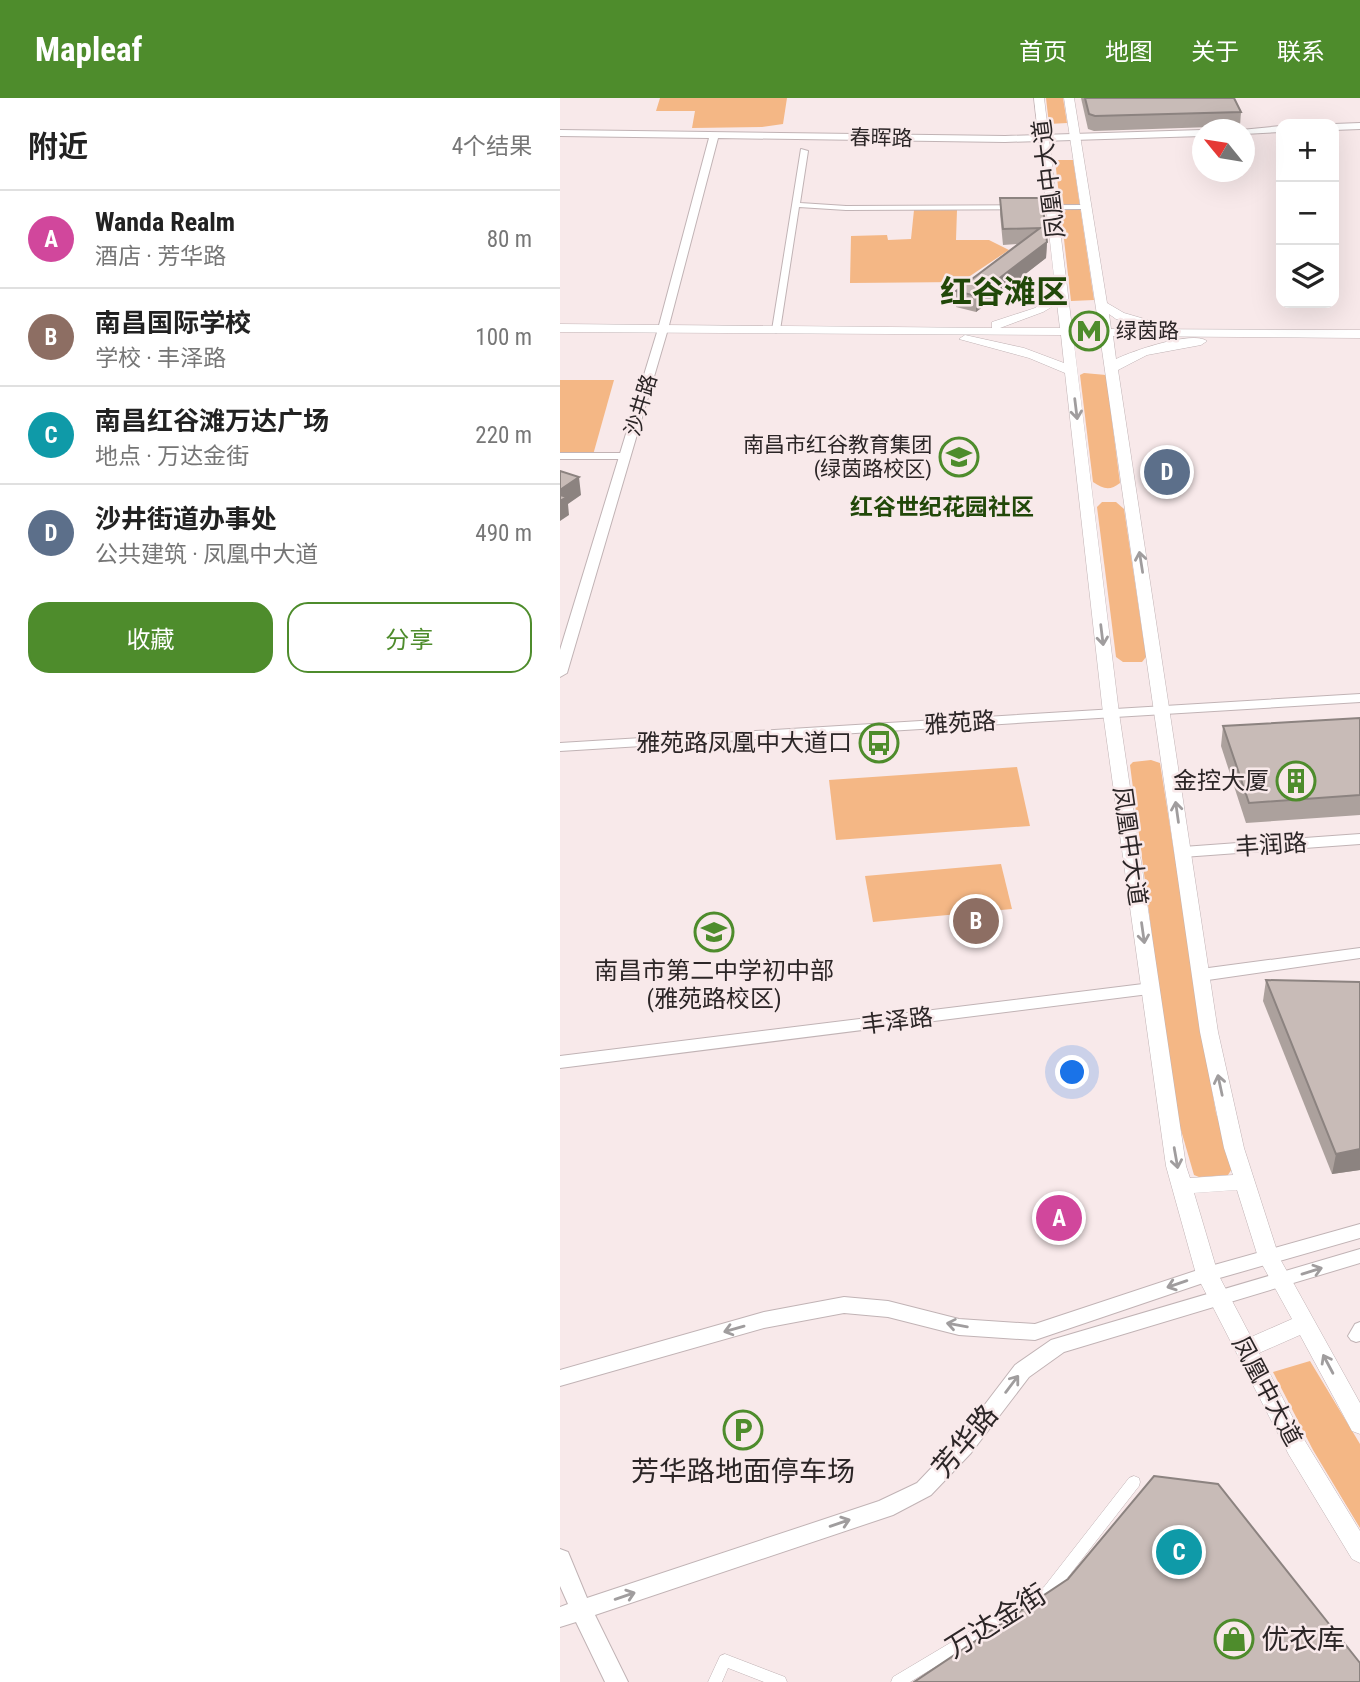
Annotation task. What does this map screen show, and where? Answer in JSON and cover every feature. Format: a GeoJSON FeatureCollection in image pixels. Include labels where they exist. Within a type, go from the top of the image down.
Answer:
{"type":"FeatureCollection","features":[{"type":"Feature","properties":{"kind":"main road","name":"凤凰中大道"},"geometry":{"type":"LineString","coordinates":[[1039,98],[1111,713],[1176,1166],[1207,1274],[1297,1448],[1360,1552]]}},
{"type":"Feature","properties":{"kind":"main road","name":"凤凰中大道"},"geometry":{"type":"LineString","coordinates":[[1069,98],[1112,368],[1200,975],[1209,1032],[1234,1148],[1269,1257],[1360,1424]]}},
{"type":"Feature","properties":{"kind":"main road"},"geometry":{"type":"LineString","coordinates":[[959,335],[1018,319],[1054,303],[1063,296]]}},
{"type":"Feature","properties":{"kind":"main road"},"geometry":{"type":"LineString","coordinates":[[1102,304],[1129,318],[1208,336]]}},
{"type":"Feature","properties":{"kind":"main road"},"geometry":{"type":"LineString","coordinates":[[560,328],[662,332],[1208,336],[1360,341]]}},
{"type":"Feature","properties":{"kind":"main road"},"geometry":{"type":"LineString","coordinates":[[560,335],[719,330],[959,335],[1025,352],[1072,372]]}},
{"type":"Feature","properties":{"kind":"main road"},"geometry":{"type":"LineString","coordinates":[[1112,368],[1150,349],[1208,336],[1360,334]]}},
{"type":"Feature","properties":{"kind":"main road"},"geometry":{"type":"LineString","coordinates":[[1182,1186],[1245,1182]]}},
{"type":"Feature","properties":{"kind":"main road"},"geometry":{"type":"LineString","coordinates":[[1245,1349],[1306,1324]]}},
{"type":"Feature","properties":{"kind":"street"},"geometry":{"type":"LineString","coordinates":[[1339,129],[1360,128]]}},
{"type":"Feature","properties":{"kind":"street"},"geometry":{"type":"LineString","coordinates":[[1255,132],[1276,131]]}},
{"type":"Feature","properties":{"kind":"street","name":"春晖路"},"geometry":{"type":"LineString","coordinates":[[560,135],[1045,140],[1192,135]]}},
{"type":"Feature","properties":{"kind":"street","name":"沙井路"},"geometry":{"type":"LineString","coordinates":[[560,673],[662,332],[713,137]]}},
{"type":"Feature","properties":{"kind":"street"},"geometry":{"type":"LineString","coordinates":[[776,330],[804,151]]}},
{"type":"Feature","properties":{"kind":"street"},"geometry":{"type":"LineString","coordinates":[[795,205],[846,208],[1086,207]]}},
{"type":"Feature","properties":{"kind":"street"},"geometry":{"type":"LineString","coordinates":[[560,456],[625,456]]}},
{"type":"Feature","properties":{"kind":"street","name":"雅苑路"},"geometry":{"type":"LineString","coordinates":[[560,747],[1360,698]]}},
{"type":"Feature","properties":{"kind":"street","name":"丰润路"},"geometry":{"type":"LineString","coordinates":[[1183,852],[1360,839]]}},
{"type":"Feature","properties":{"kind":"street"},"geometry":{"type":"LineString","coordinates":[[1200,975],[1360,953]]}},
{"type":"Feature","properties":{"kind":"street","name":"丰泽路"},"geometry":{"type":"LineString","coordinates":[[560,1062],[1151,989]]}},
{"type":"Feature","properties":{"kind":"street"},"geometry":{"type":"LineString","coordinates":[[560,1378],[764,1320],[845,1305],[888,1309],[959,1327],[1035,1332],[1207,1274],[1360,1231]]}},
{"type":"Feature","properties":{"kind":"street","name":"芳华路"},"geometry":{"type":"LineString","coordinates":[[570,1614],[886,1508],[924,1489],[964,1447],[1022,1371],[1058,1346],[1220,1300],[1360,1256]]}},
{"type":"Feature","properties":{"kind":"street","name":"万达金街"},"geometry":{"type":"LineString","coordinates":[[898,1682],[1049,1591],[1135,1482]]}},
{"type":"Feature","properties":{"kind":"street"},"geometry":{"type":"LineString","coordinates":[[560,1559],[570,1614],[617,1682]]}},
{"type":"Feature","properties":{"kind":"street"},"geometry":{"type":"LineString","coordinates":[[715,1682],[725,1660],[780,1682]]}},
{"type":"Feature","properties":{"kind":"shaded area"},"geometry":{"type":"Polygon","coordinates":[[[660,98],[787,98],[783,124],[692,128],[695,111],[656,111],[660,98]]]}},
{"type":"Feature","properties":{"kind":"shaded area"},"geometry":{"type":"Polygon","coordinates":[[[1046,98],[1063,98],[1067,123],[1049,124],[1046,98]]]}},
{"type":"Feature","properties":{"kind":"shaded area"},"geometry":{"type":"Polygon","coordinates":[[[1055,160],[1073,160],[1094,300],[1071,301],[1055,160]]]}},
{"type":"Feature","properties":{"kind":"shaded area"},"geometry":{"type":"Polygon","coordinates":[[[914,210],[957,210],[956,240],[989,240],[1009,250],[961,282],[850,283],[851,236],[887,235],[888,240],[911,239],[914,210]]]}},
{"type":"Feature","properties":{"kind":"shaded area"},"geometry":{"type":"Polygon","coordinates":[[[1080,375],[1106,375],[1120,483],[1110,488],[1103,488],[1093,482],[1080,375]]]}},
{"type":"Feature","properties":{"kind":"shaded area"},"geometry":{"type":"Polygon","coordinates":[[[560,380],[614,380],[593,455],[560,454],[560,380]]]}},
{"type":"Feature","properties":{"kind":"shaded area"},"geometry":{"type":"Polygon","coordinates":[[[1102,502],[1116,502],[1124,509],[1146,657],[1142,662],[1123,662],[1116,657],[1097,507],[1102,502]]]}},
{"type":"Feature","properties":{"kind":"shaded area"},"geometry":{"type":"Polygon","coordinates":[[[1151,760],[1160,763],[1216,1113],[1233,1167],[1228,1175],[1194,1175],[1174,1106],[1130,765],[1133,762],[1151,760]]]}},
{"type":"Feature","properties":{"kind":"shaded area"},"geometry":{"type":"Polygon","coordinates":[[[1017,767],[1030,826],[836,840],[829,780],[1017,767]]]}},
{"type":"Feature","properties":{"kind":"shaded area"},"geometry":{"type":"Polygon","coordinates":[[[1001,864],[1012,909],[873,922],[865,876],[1001,864]]]}},
{"type":"Feature","properties":{"kind":"shaded area"},"geometry":{"type":"Polygon","coordinates":[[[1310,1361],[1360,1444],[1360,1528],[1313,1450],[1273,1372],[1310,1361]]]}},
{"type":"Feature","properties":{"kind":"building"},"geometry":{"type":"Polygon","coordinates":[[[1085,98],[1234,98],[1241,112],[1095,116],[1089,114],[1085,98]]]}},
{"type":"Feature","properties":{"kind":"building"},"geometry":{"type":"Polygon","coordinates":[[[1000,198],[1042,198],[1047,242],[976,296],[956,291],[1040,228],[1003,229],[1000,198]]]}},
{"type":"Feature","properties":{"kind":"building"},"geometry":{"type":"Polygon","coordinates":[[[560,471],[579,477],[560,490],[560,471]]]}},
{"type":"Feature","properties":{"kind":"building","name":"金控大厦"},"geometry":{"type":"Polygon","coordinates":[[[1360,718],[1360,795],[1249,803],[1223,726],[1360,718]]]}},
{"type":"Feature","properties":{"kind":"building"},"geometry":{"type":"Polygon","coordinates":[[[1266,980],[1360,982],[1360,1149],[1336,1154],[1266,980]]]}},
{"type":"Feature","properties":{"kind":"building"},"geometry":{"type":"Polygon","coordinates":[[[1154,1476],[1218,1484],[1360,1663],[1360,1682],[914,1682],[1068,1579],[1154,1476]]]}},
{"type":"Feature","properties":{"kind":"place","name":"绿茵路"},"geometry":{"type":"Point","coordinates":[1089,331]}},
{"type":"Feature","properties":{"kind":"place","name":"南昌市红谷教育集团 (绿茵路校区)"},"geometry":{"type":"Point","coordinates":[959,457]}},
{"type":"Feature","properties":{"kind":"place","name":"沙井街道办事处"},"geometry":{"type":"Point","coordinates":[1167,472]}},
{"type":"Feature","properties":{"kind":"place","name":"雅苑路凤凰中大道口"},"geometry":{"type":"Point","coordinates":[879,743]}},
{"type":"Feature","properties":{"kind":"place","name":"金控大厦"},"geometry":{"type":"Point","coordinates":[1296,781]}},
{"type":"Feature","properties":{"kind":"place","name":"南昌国际学校"},"geometry":{"type":"Point","coordinates":[976,921]}},
{"type":"Feature","properties":{"kind":"place","name":"南昌市第二中学初中部 (雅苑路校区)"},"geometry":{"type":"Point","coordinates":[714,932]}},
{"type":"Feature","properties":{"kind":"place","name":"Wanda Realm"},"geometry":{"type":"Point","coordinates":[1059,1218]}},
{"type":"Feature","properties":{"kind":"place","name":"芳华路地面停车场"},"geometry":{"type":"Point","coordinates":[743,1430]}},
{"type":"Feature","properties":{"kind":"place","name":"南昌红谷滩万达广场"},"geometry":{"type":"Point","coordinates":[1179,1552]}},
{"type":"Feature","properties":{"kind":"place","name":"优衣库"},"geometry":{"type":"Point","coordinates":[1234,1639]}},
{"type":"Feature","properties":{"kind":"district","name":"红谷滩区"},"geometry":{"type":"Point","coordinates":[1004,292]}},
{"type":"Feature","properties":{"kind":"district","name":"红谷世纪花园社区"},"geometry":{"type":"Point","coordinates":[942,507]}}]}
